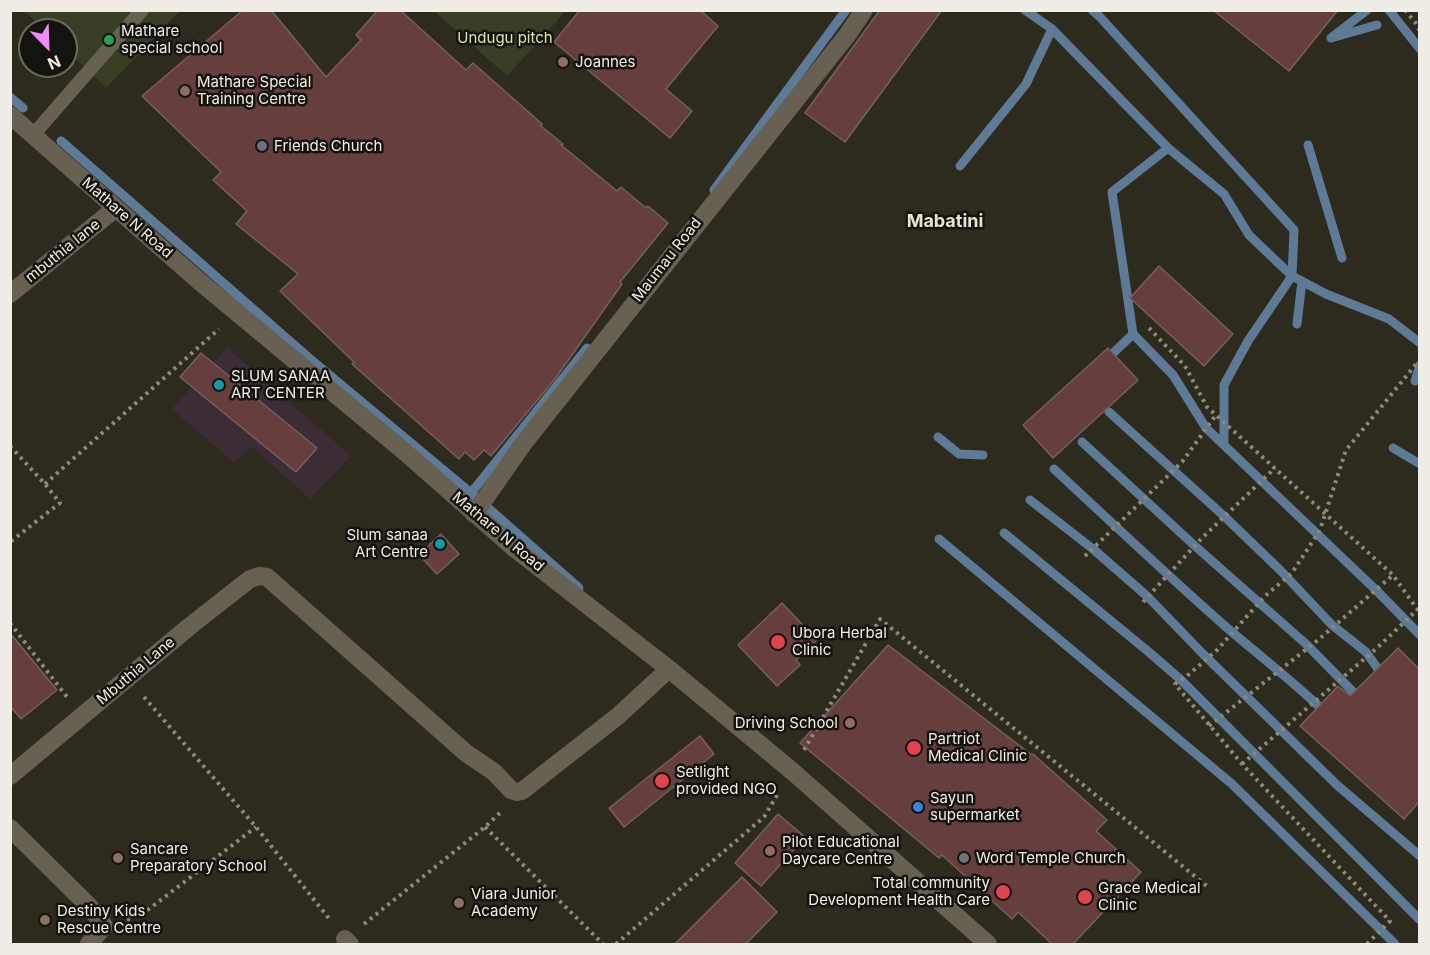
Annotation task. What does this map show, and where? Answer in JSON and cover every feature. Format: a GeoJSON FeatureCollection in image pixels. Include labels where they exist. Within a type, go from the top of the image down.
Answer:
{"type":"FeatureCollection","features":[{"type":"Feature","properties":{"kind":"street","name":"Maumau Road"},"geometry":{"type":"LineString","coordinates":[[474,514],[523,444],[848,34],[864,10]]}},
{"type":"Feature","properties":{"kind":"street","name":"Mathare N Road"},"geometry":{"type":"LineString","coordinates":[[10,115],[215,295],[405,452],[514,548],[669,669],[792,771],[988,945]]}},
{"type":"Feature","properties":{"kind":"street","name":"mbuthia lane"},"geometry":{"type":"LineString","coordinates":[[10,294],[116,208]]}},
{"type":"Feature","properties":{"kind":"street","name":"Mbuthia Lane"},"geometry":{"type":"LineString","coordinates":[[10,776],[190,626],[250,579],[259,576],[267,577],[466,753],[494,772],[511,790],[522,791]]}},
{"type":"Feature","properties":{"kind":"street"},"geometry":{"type":"LineString","coordinates":[[522,791],[618,716],[669,669]]}},
{"type":"Feature","properties":{"kind":"street"},"geometry":{"type":"LineString","coordinates":[[10,828],[90,906],[104,926],[90,945]]}},
{"type":"Feature","properties":{"kind":"lane"},"geometry":{"type":"LineString","coordinates":[[33,135],[142,10]]}},
{"type":"Feature","properties":{"kind":"path"},"geometry":{"type":"LineString","coordinates":[[1405,10],[1419,31]]}},
{"type":"Feature","properties":{"kind":"path"},"geometry":{"type":"LineString","coordinates":[[1149,328],[1185,366],[1208,407],[1393,575],[1418,612],[1242,764]]}},
{"type":"Feature","properties":{"kind":"path"},"geometry":{"type":"LineString","coordinates":[[45,484],[217,330]]}},
{"type":"Feature","properties":{"kind":"path"},"geometry":{"type":"LineString","coordinates":[[1367,945],[1390,921],[1242,764],[1175,684],[1216,650],[1265,596],[1292,573],[1320,530],[1346,450],[1419,362]]}},
{"type":"Feature","properties":{"kind":"path"},"geometry":{"type":"LineString","coordinates":[[1085,556],[1182,462],[1216,415]]}},
{"type":"Feature","properties":{"kind":"path"},"geometry":{"type":"LineString","coordinates":[[10,446],[60,503],[10,542]]}},
{"type":"Feature","properties":{"kind":"path"},"geometry":{"type":"LineString","coordinates":[[1143,602],[1200,540],[1276,468]]}},
{"type":"Feature","properties":{"kind":"path"},"geometry":{"type":"LineString","coordinates":[[1209,726],[1318,640],[1393,575]]}},
{"type":"Feature","properties":{"kind":"path"},"geometry":{"type":"LineString","coordinates":[[616,945],[764,817],[880,619],[1208,886]]}},
{"type":"Feature","properties":{"kind":"path"},"geometry":{"type":"LineString","coordinates":[[10,623],[82,717]]}},
{"type":"Feature","properties":{"kind":"path"},"geometry":{"type":"LineString","coordinates":[[128,678],[256,827],[348,942],[485,827],[522,791]]}},
{"type":"Feature","properties":{"kind":"path"},"geometry":{"type":"LineString","coordinates":[[119,924],[149,909],[256,827]]}},
{"type":"Feature","properties":{"kind":"path"},"geometry":{"type":"LineString","coordinates":[[485,827],[603,945]]}},
{"type":"Feature","properties":{"kind":"shaded area"},"geometry":{"type":"Polygon","coordinates":[[[227,347],[351,456],[310,499],[251,446],[234,463],[172,409],[227,347]]]}},
{"type":"Feature","properties":{"kind":"green space","name":"Mathare special school"},"geometry":{"type":"Polygon","coordinates":[[[24,11],[180,11],[106,88],[78,61],[78,18],[32,18],[24,11]]]}},
{"type":"Feature","properties":{"kind":"green space","name":"Undugu pitch"},"geometry":{"type":"Polygon","coordinates":[[[434,11],[566,11],[507,76],[434,11]]]}},
{"type":"Feature","properties":{"kind":"building"},"geometry":{"type":"Polygon","coordinates":[[[243,10],[271,10],[326,77],[361,40],[356,35],[378,10],[400,10],[466,70],[473,63],[542,124],[541,126],[563,144],[561,145],[617,191],[621,187],[668,223],[620,282],[622,284],[555,379],[491,456],[484,450],[474,460],[465,452],[459,459],[352,364],[354,362],[280,291],[298,274],[236,224],[247,211],[213,180],[221,172],[142,96],[243,10]]]}},
{"type":"Feature","properties":{"kind":"building"},"geometry":{"type":"Polygon","coordinates":[[[580,10],[700,10],[718,26],[666,89],[692,111],[670,138],[554,42],[580,10]]]}},
{"type":"Feature","properties":{"kind":"building"},"geometry":{"type":"Polygon","coordinates":[[[880,10],[942,10],[845,142],[805,113],[880,10]]]}},
{"type":"Feature","properties":{"kind":"building"},"geometry":{"type":"Polygon","coordinates":[[[1213,10],[1338,10],[1289,71],[1213,10]]]}},
{"type":"Feature","properties":{"kind":"building"},"geometry":{"type":"Polygon","coordinates":[[[1159,266],[1233,334],[1204,366],[1130,298],[1159,266]]]}},
{"type":"Feature","properties":{"kind":"building"},"geometry":{"type":"Polygon","coordinates":[[[1108,348],[1138,380],[1053,458],[1023,425],[1108,348]]]}},
{"type":"Feature","properties":{"kind":"building"},"geometry":{"type":"Polygon","coordinates":[[[201,353],[317,448],[296,472],[180,377],[201,353]]]}},
{"type":"Feature","properties":{"kind":"building","name":"Slum sanaa Art Centre"},"geometry":{"type":"Polygon","coordinates":[[[441,534],[459,554],[437,574],[419,555],[441,534]]]}},
{"type":"Feature","properties":{"kind":"building","name":"Ubora Herbal Clinic"},"geometry":{"type":"Polygon","coordinates":[[[782,603],[817,640],[796,660],[800,665],[777,686],[738,645],[782,603]]]}},
{"type":"Feature","properties":{"kind":"building"},"geometry":{"type":"Polygon","coordinates":[[[10,633],[57,690],[21,719],[10,706],[10,633]]]}},
{"type":"Feature","properties":{"kind":"building"},"geometry":{"type":"Polygon","coordinates":[[[888,645],[1033,754],[1107,820],[1096,831],[1141,872],[1072,945],[1053,945],[1018,912],[1012,919],[942,855],[939,858],[800,743],[888,645]]]}},
{"type":"Feature","properties":{"kind":"building"},"geometry":{"type":"Polygon","coordinates":[[[1398,648],[1419,669],[1419,802],[1404,819],[1300,726],[1338,686],[1350,696],[1398,648]]]}},
{"type":"Feature","properties":{"kind":"building","name":"Setlight provided NGO"},"geometry":{"type":"Polygon","coordinates":[[[700,736],[714,754],[624,827],[609,808],[700,736]]]}},
{"type":"Feature","properties":{"kind":"building"},"geometry":{"type":"Polygon","coordinates":[[[778,814],[805,837],[761,886],[735,863],[778,814]]]}},
{"type":"Feature","properties":{"kind":"building"},"geometry":{"type":"Polygon","coordinates":[[[742,877],[777,912],[745,945],[674,945],[742,877]]]}},
{"type":"Feature","properties":{"kind":"waterway"},"geometry":{"type":"LineString","coordinates":[[714,190],[846,10]]}},
{"type":"Feature","properties":{"kind":"waterway"},"geometry":{"type":"LineString","coordinates":[[1025,10],[1052,29],[1168,148],[1224,194],[1249,235],[1292,276],[1326,294],[1389,319],[1420,343]]}},
{"type":"Feature","properties":{"kind":"waterway"},"geometry":{"type":"LineString","coordinates":[[1092,10],[1294,230],[1292,276],[1248,341],[1224,385],[1224,445]]}},
{"type":"Feature","properties":{"kind":"waterway"},"geometry":{"type":"LineString","coordinates":[[1367,10],[1331,38],[1377,25]]}},
{"type":"Feature","properties":{"kind":"waterway"},"geometry":{"type":"LineString","coordinates":[[1389,10],[1420,49]]}},
{"type":"Feature","properties":{"kind":"waterway"},"geometry":{"type":"LineString","coordinates":[[960,166],[1026,84],[1052,29]]}},
{"type":"Feature","properties":{"kind":"waterway"},"geometry":{"type":"LineString","coordinates":[[10,97],[23,108]]}},
{"type":"Feature","properties":{"kind":"waterway"},"geometry":{"type":"LineString","coordinates":[[61,141],[309,358],[471,493],[579,588]]}},
{"type":"Feature","properties":{"kind":"waterway"},"geometry":{"type":"LineString","coordinates":[[1308,145],[1342,258]]}},
{"type":"Feature","properties":{"kind":"waterway"},"geometry":{"type":"LineString","coordinates":[[1168,148],[1112,192],[1133,334],[1173,375],[1206,428],[1420,635]]}},
{"type":"Feature","properties":{"kind":"waterway"},"geometry":{"type":"LineString","coordinates":[[1297,324],[1302,281]]}},
{"type":"Feature","properties":{"kind":"waterway"},"geometry":{"type":"LineString","coordinates":[[1104,362],[1133,334]]}},
{"type":"Feature","properties":{"kind":"waterway"},"geometry":{"type":"LineString","coordinates":[[471,493],[587,348]]}},
{"type":"Feature","properties":{"kind":"waterway"},"geometry":{"type":"LineString","coordinates":[[1415,381],[1420,365]]}},
{"type":"Feature","properties":{"kind":"waterway"},"geometry":{"type":"LineString","coordinates":[[1109,412],[1225,517],[1332,625],[1366,652],[1383,676]]}},
{"type":"Feature","properties":{"kind":"waterway"},"geometry":{"type":"LineString","coordinates":[[938,437],[959,454],[983,455]]}},
{"type":"Feature","properties":{"kind":"waterway"},"geometry":{"type":"LineString","coordinates":[[1082,442],[1306,644],[1362,701]]}},
{"type":"Feature","properties":{"kind":"waterway"},"geometry":{"type":"LineString","coordinates":[[1393,448],[1420,464]]}},
{"type":"Feature","properties":{"kind":"waterway"},"geometry":{"type":"LineString","coordinates":[[1054,469],[1204,608],[1327,714]]}},
{"type":"Feature","properties":{"kind":"waterway"},"geometry":{"type":"LineString","coordinates":[[1030,500],[1093,549],[1148,597],[1337,785],[1420,856]]}},
{"type":"Feature","properties":{"kind":"waterway"},"geometry":{"type":"LineString","coordinates":[[1004,533],[1180,679],[1420,920]]}},
{"type":"Feature","properties":{"kind":"waterway"},"geometry":{"type":"LineString","coordinates":[[939,539],[1232,784],[1395,944]]}},
{"type":"Feature","properties":{"kind":"place","name":"Mathare special school"},"geometry":{"type":"Point","coordinates":[109,40]}},
{"type":"Feature","properties":{"kind":"place","name":"Joannes"},"geometry":{"type":"Point","coordinates":[563,62]}},
{"type":"Feature","properties":{"kind":"place","name":"Mathare Special Training Centre"},"geometry":{"type":"Point","coordinates":[185,91]}},
{"type":"Feature","properties":{"kind":"place","name":"Friends Church"},"geometry":{"type":"Point","coordinates":[262,146]}},
{"type":"Feature","properties":{"kind":"place","name":"SLUM SANAA ART CENTER"},"geometry":{"type":"Point","coordinates":[219,385]}},
{"type":"Feature","properties":{"kind":"place","name":"Slum sanaa Art Centre"},"geometry":{"type":"Point","coordinates":[440,544]}},
{"type":"Feature","properties":{"kind":"place","name":"Ubora Herbal Clinic"},"geometry":{"type":"Point","coordinates":[778,642]}},
{"type":"Feature","properties":{"kind":"place","name":"Driving School"},"geometry":{"type":"Point","coordinates":[850,723]}},
{"type":"Feature","properties":{"kind":"place","name":"Partriot Medical Clinic"},"geometry":{"type":"Point","coordinates":[914,748]}},
{"type":"Feature","properties":{"kind":"place","name":"Setlight provided NGO"},"geometry":{"type":"Point","coordinates":[662,781]}},
{"type":"Feature","properties":{"kind":"place","name":"Sayun supermarket"},"geometry":{"type":"Point","coordinates":[918,807]}},
{"type":"Feature","properties":{"kind":"place","name":"Pilot Educational Daycare Centre"},"geometry":{"type":"Point","coordinates":[770,851]}},
{"type":"Feature","properties":{"kind":"place","name":"Sancare Preparatory School"},"geometry":{"type":"Point","coordinates":[118,858]}},
{"type":"Feature","properties":{"kind":"place","name":"Word Temple Church"},"geometry":{"type":"Point","coordinates":[964,858]}},
{"type":"Feature","properties":{"kind":"place","name":"Total community Development Health Care"},"geometry":{"type":"Point","coordinates":[1003,892]}},
{"type":"Feature","properties":{"kind":"place","name":"Grace Medical Clinic"},"geometry":{"type":"Point","coordinates":[1085,897]}},
{"type":"Feature","properties":{"kind":"place","name":"Viara Junior Academy"},"geometry":{"type":"Point","coordinates":[459,903]}},
{"type":"Feature","properties":{"kind":"place","name":"Destiny Kids Rescue Centre"},"geometry":{"type":"Point","coordinates":[45,920]}},
{"type":"Feature","properties":{"kind":"district","name":"Mabatini"},"geometry":{"type":"Point","coordinates":[945,222]}}]}
